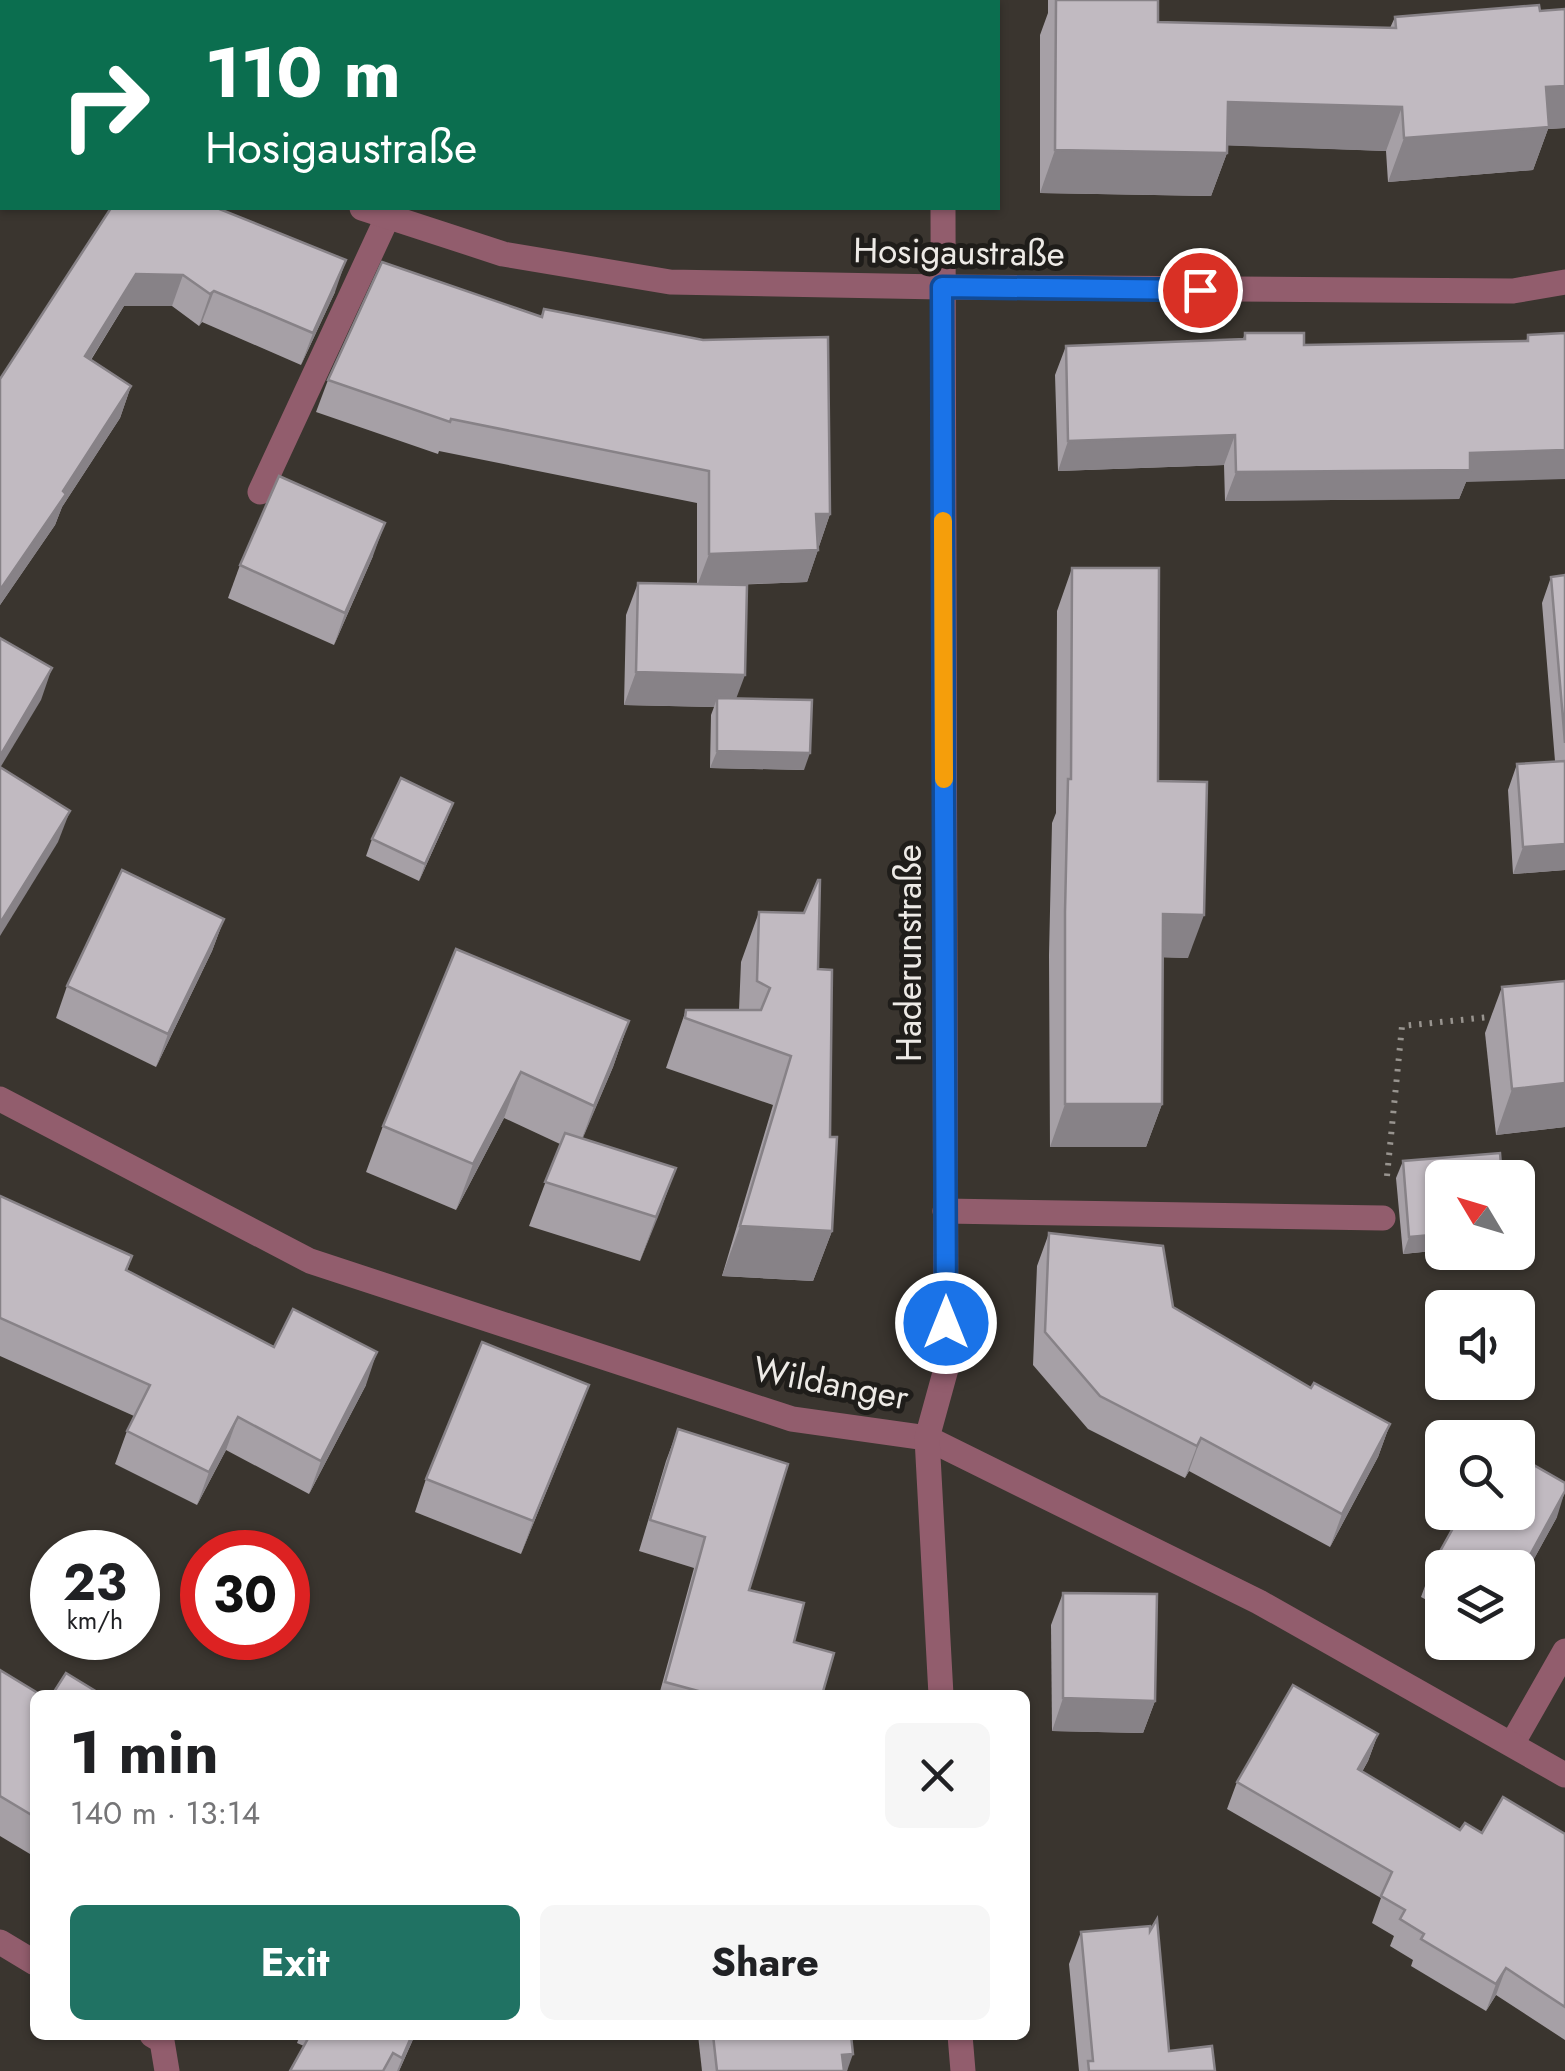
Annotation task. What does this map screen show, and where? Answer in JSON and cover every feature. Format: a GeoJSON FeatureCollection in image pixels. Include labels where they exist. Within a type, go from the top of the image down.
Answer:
{"type":"FeatureCollection","features":[{"type":"Feature","properties":{"kind":"street","name":"Hosigaustraße"},"geometry":{"type":"LineString","coordinates":[[368,210],[504,254],[670,282],[1513,292],[1565,282]]}},
{"type":"Feature","properties":{"kind":"street","name":"Haderunstraße"},"geometry":{"type":"LineString","coordinates":[[941,1690],[927,1438],[946,1369],[942,210]]}},
{"type":"Feature","properties":{"kind":"street"},"geometry":{"type":"LineString","coordinates":[[260,492],[388,216]]}},
{"type":"Feature","properties":{"kind":"street","name":"Wildanger"},"geometry":{"type":"LineString","coordinates":[[0,1099],[310,1261],[792,1419],[927,1438],[1260,1602],[1565,1776]]}},
{"type":"Feature","properties":{"kind":"street"},"geometry":{"type":"LineString","coordinates":[[946,1211],[1383,1218]]}},
{"type":"Feature","properties":{"kind":"street"},"geometry":{"type":"LineString","coordinates":[[1512,1744],[1565,1651]]}},
{"type":"Feature","properties":{"kind":"street"},"geometry":{"type":"LineString","coordinates":[[0,1942],[30,1960]]}},
{"type":"Feature","properties":{"kind":"street"},"geometry":{"type":"LineString","coordinates":[[160,2040],[166,2071]]}},
{"type":"Feature","properties":{"kind":"street"},"geometry":{"type":"LineString","coordinates":[[960,2040],[963,2071]]}},
{"type":"Feature","properties":{"kind":"path"},"geometry":{"type":"LineString","coordinates":[[1383,1218],[1402,1026],[1511,1015]]}},
{"type":"Feature","properties":{"kind":"building"},"geometry":{"type":"Polygon","coordinates":[[[1056,0],[1158,0],[1158,22],[1396,28],[1395,17],[1539,5],[1540,11],[1565,9],[1565,86],[1546,87],[1549,127],[1404,138],[1402,107],[1228,102],[1227,153],[1055,150],[1056,0]]]}},
{"type":"Feature","properties":{"kind":"building"},"geometry":{"type":"Polygon","coordinates":[[[110,210],[222,210],[346,260],[313,333],[214,291],[210,294],[183,275],[136,274],[85,356],[131,386],[63,491],[66,494],[0,590],[0,379],[110,210]]]}},
{"type":"Feature","properties":{"kind":"building"},"geometry":{"type":"Polygon","coordinates":[[[382,262],[542,317],[544,309],[703,340],[828,337],[830,514],[816,514],[818,550],[709,554],[709,471],[451,419],[450,422],[328,380],[382,262]]]}},
{"type":"Feature","properties":{"kind":"building"},"geometry":{"type":"Polygon","coordinates":[[[1245,333],[1304,333],[1304,345],[1528,341],[1528,335],[1565,333],[1565,450],[1470,453],[1470,470],[1236,472],[1235,435],[1068,441],[1066,346],[1245,339],[1245,333]]]}},
{"type":"Feature","properties":{"kind":"building"},"geometry":{"type":"Polygon","coordinates":[[[279,476],[385,523],[345,613],[240,565],[279,476]]]}},
{"type":"Feature","properties":{"kind":"building"},"geometry":{"type":"Polygon","coordinates":[[[1072,568],[1159,568],[1158,781],[1207,782],[1204,915],[1163,914],[1162,1104],[1065,1104],[1072,568]]]}},
{"type":"Feature","properties":{"kind":"building"},"geometry":{"type":"Polygon","coordinates":[[[1565,575],[1565,743],[1551,577],[1565,575]]]}},
{"type":"Feature","properties":{"kind":"building"},"geometry":{"type":"Polygon","coordinates":[[[638,583],[747,585],[745,675],[636,672],[638,583]]]}},
{"type":"Feature","properties":{"kind":"building"},"geometry":{"type":"Polygon","coordinates":[[[0,638],[52,668],[0,756],[0,638]]]}},
{"type":"Feature","properties":{"kind":"building"},"geometry":{"type":"Polygon","coordinates":[[[717,698],[812,700],[810,753],[717,751],[717,698]]]}},
{"type":"Feature","properties":{"kind":"building"},"geometry":{"type":"Polygon","coordinates":[[[1565,761],[1565,844],[1523,847],[1517,764],[1565,761]]]}},
{"type":"Feature","properties":{"kind":"building"},"geometry":{"type":"Polygon","coordinates":[[[0,767],[70,811],[0,923],[0,767]]]}},
{"type":"Feature","properties":{"kind":"building"},"geometry":{"type":"Polygon","coordinates":[[[401,778],[453,803],[425,864],[372,839],[401,778]]]}},
{"type":"Feature","properties":{"kind":"building"},"geometry":{"type":"Polygon","coordinates":[[[122,870],[224,919],[168,1034],[67,986],[122,870]]]}},
{"type":"Feature","properties":{"kind":"building"},"geometry":{"type":"Polygon","coordinates":[[[818,880],[818,969],[832,970],[830,1137],[837,1137],[832,1231],[740,1226],[791,1056],[685,1018],[686,1010],[761,1010],[770,988],[757,981],[759,912],[804,913],[818,880]]]}},
{"type":"Feature","properties":{"kind":"building"},"geometry":{"type":"Polygon","coordinates":[[[456,949],[629,1021],[594,1106],[521,1072],[473,1164],[383,1126],[456,949]]]}},
{"type":"Feature","properties":{"kind":"building"},"geometry":{"type":"Polygon","coordinates":[[[1565,981],[1565,1083],[1512,1089],[1502,987],[1565,981]]]}},
{"type":"Feature","properties":{"kind":"building"},"geometry":{"type":"Polygon","coordinates":[[[565,1133],[676,1168],[656,1217],[545,1182],[565,1133]]]}},
{"type":"Feature","properties":{"kind":"building"},"geometry":{"type":"Polygon","coordinates":[[[1500,1153],[1501,1160],[1425,1160],[1425,1236],[1409,1237],[1403,1161],[1500,1153]]]}},
{"type":"Feature","properties":{"kind":"building"},"geometry":{"type":"Polygon","coordinates":[[[0,1196],[132,1256],[126,1270],[274,1347],[293,1309],[377,1352],[321,1461],[238,1417],[209,1472],[127,1431],[150,1385],[0,1318],[0,1196]]]}},
{"type":"Feature","properties":{"kind":"building"},"geometry":{"type":"Polygon","coordinates":[[[1049,1233],[1163,1246],[1173,1307],[1311,1388],[1314,1383],[1390,1424],[1342,1514],[1201,1438],[1197,1446],[1100,1396],[1045,1332],[1049,1233]]]}},
{"type":"Feature","properties":{"kind":"building"},"geometry":{"type":"Polygon","coordinates":[[[482,1342],[589,1385],[533,1521],[426,1479],[482,1342]]]}},
{"type":"Feature","properties":{"kind":"building"},"geometry":{"type":"Polygon","coordinates":[[[678,1429],[788,1464],[749,1590],[804,1603],[794,1642],[834,1653],[823,1690],[695,1690],[665,1682],[705,1537],[650,1520],[678,1429]]]}},
{"type":"Feature","properties":{"kind":"building"},"geometry":{"type":"Polygon","coordinates":[[[1535,1466],[1565,1483],[1565,1491],[1533,1550],[1441,1550],[1452,1530],[1535,1530],[1535,1466]]]}},
{"type":"Feature","properties":{"kind":"building"},"geometry":{"type":"Polygon","coordinates":[[[1063,1593],[1157,1594],[1155,1701],[1063,1698],[1063,1593]]]}},
{"type":"Feature","properties":{"kind":"building"},"geometry":{"type":"Polygon","coordinates":[[[0,1670],[33,1690],[30,1814],[0,1796],[0,1670]]]}},
{"type":"Feature","properties":{"kind":"building"},"geometry":{"type":"Polygon","coordinates":[[[66,1673],[94,1690],[55,1690],[66,1673]]]}},
{"type":"Feature","properties":{"kind":"building"},"geometry":{"type":"Polygon","coordinates":[[[1293,1685],[1378,1734],[1358,1769],[1460,1830],[1465,1823],[1482,1833],[1503,1797],[1565,1834],[1565,2007],[1506,1968],[1496,1984],[1421,1939],[1424,1934],[1400,1919],[1405,1910],[1381,1896],[1392,1872],[1237,1782],[1293,1685]]]}},
{"type":"Feature","properties":{"kind":"building"},"geometry":{"type":"Polygon","coordinates":[[[1157,1919],[1169,2051],[1212,2046],[1215,2071],[1089,2071],[1088,2061],[1093,2061],[1081,1932],[1150,1926],[1150,1931],[1157,1919]]]}},
{"type":"Feature","properties":{"kind":"building"},"geometry":{"type":"Polygon","coordinates":[[[307,2040],[410,2040],[402,2058],[393,2053],[383,2071],[290,2071],[307,2040]]]}},
{"type":"Feature","properties":{"kind":"building"},"geometry":{"type":"Polygon","coordinates":[[[714,2040],[852,2040],[853,2054],[842,2055],[844,2071],[717,2071],[714,2040]]]}},
{"type":"Feature","properties":{"kind":"slow traffic"},"geometry":{"type":"LineString","coordinates":[[943,521],[944,779]]}},
{"type":"Feature","properties":{"kind":"route"},"geometry":{"type":"LineString","coordinates":[[946,1323],[942,287],[1200,290]]}}]}
